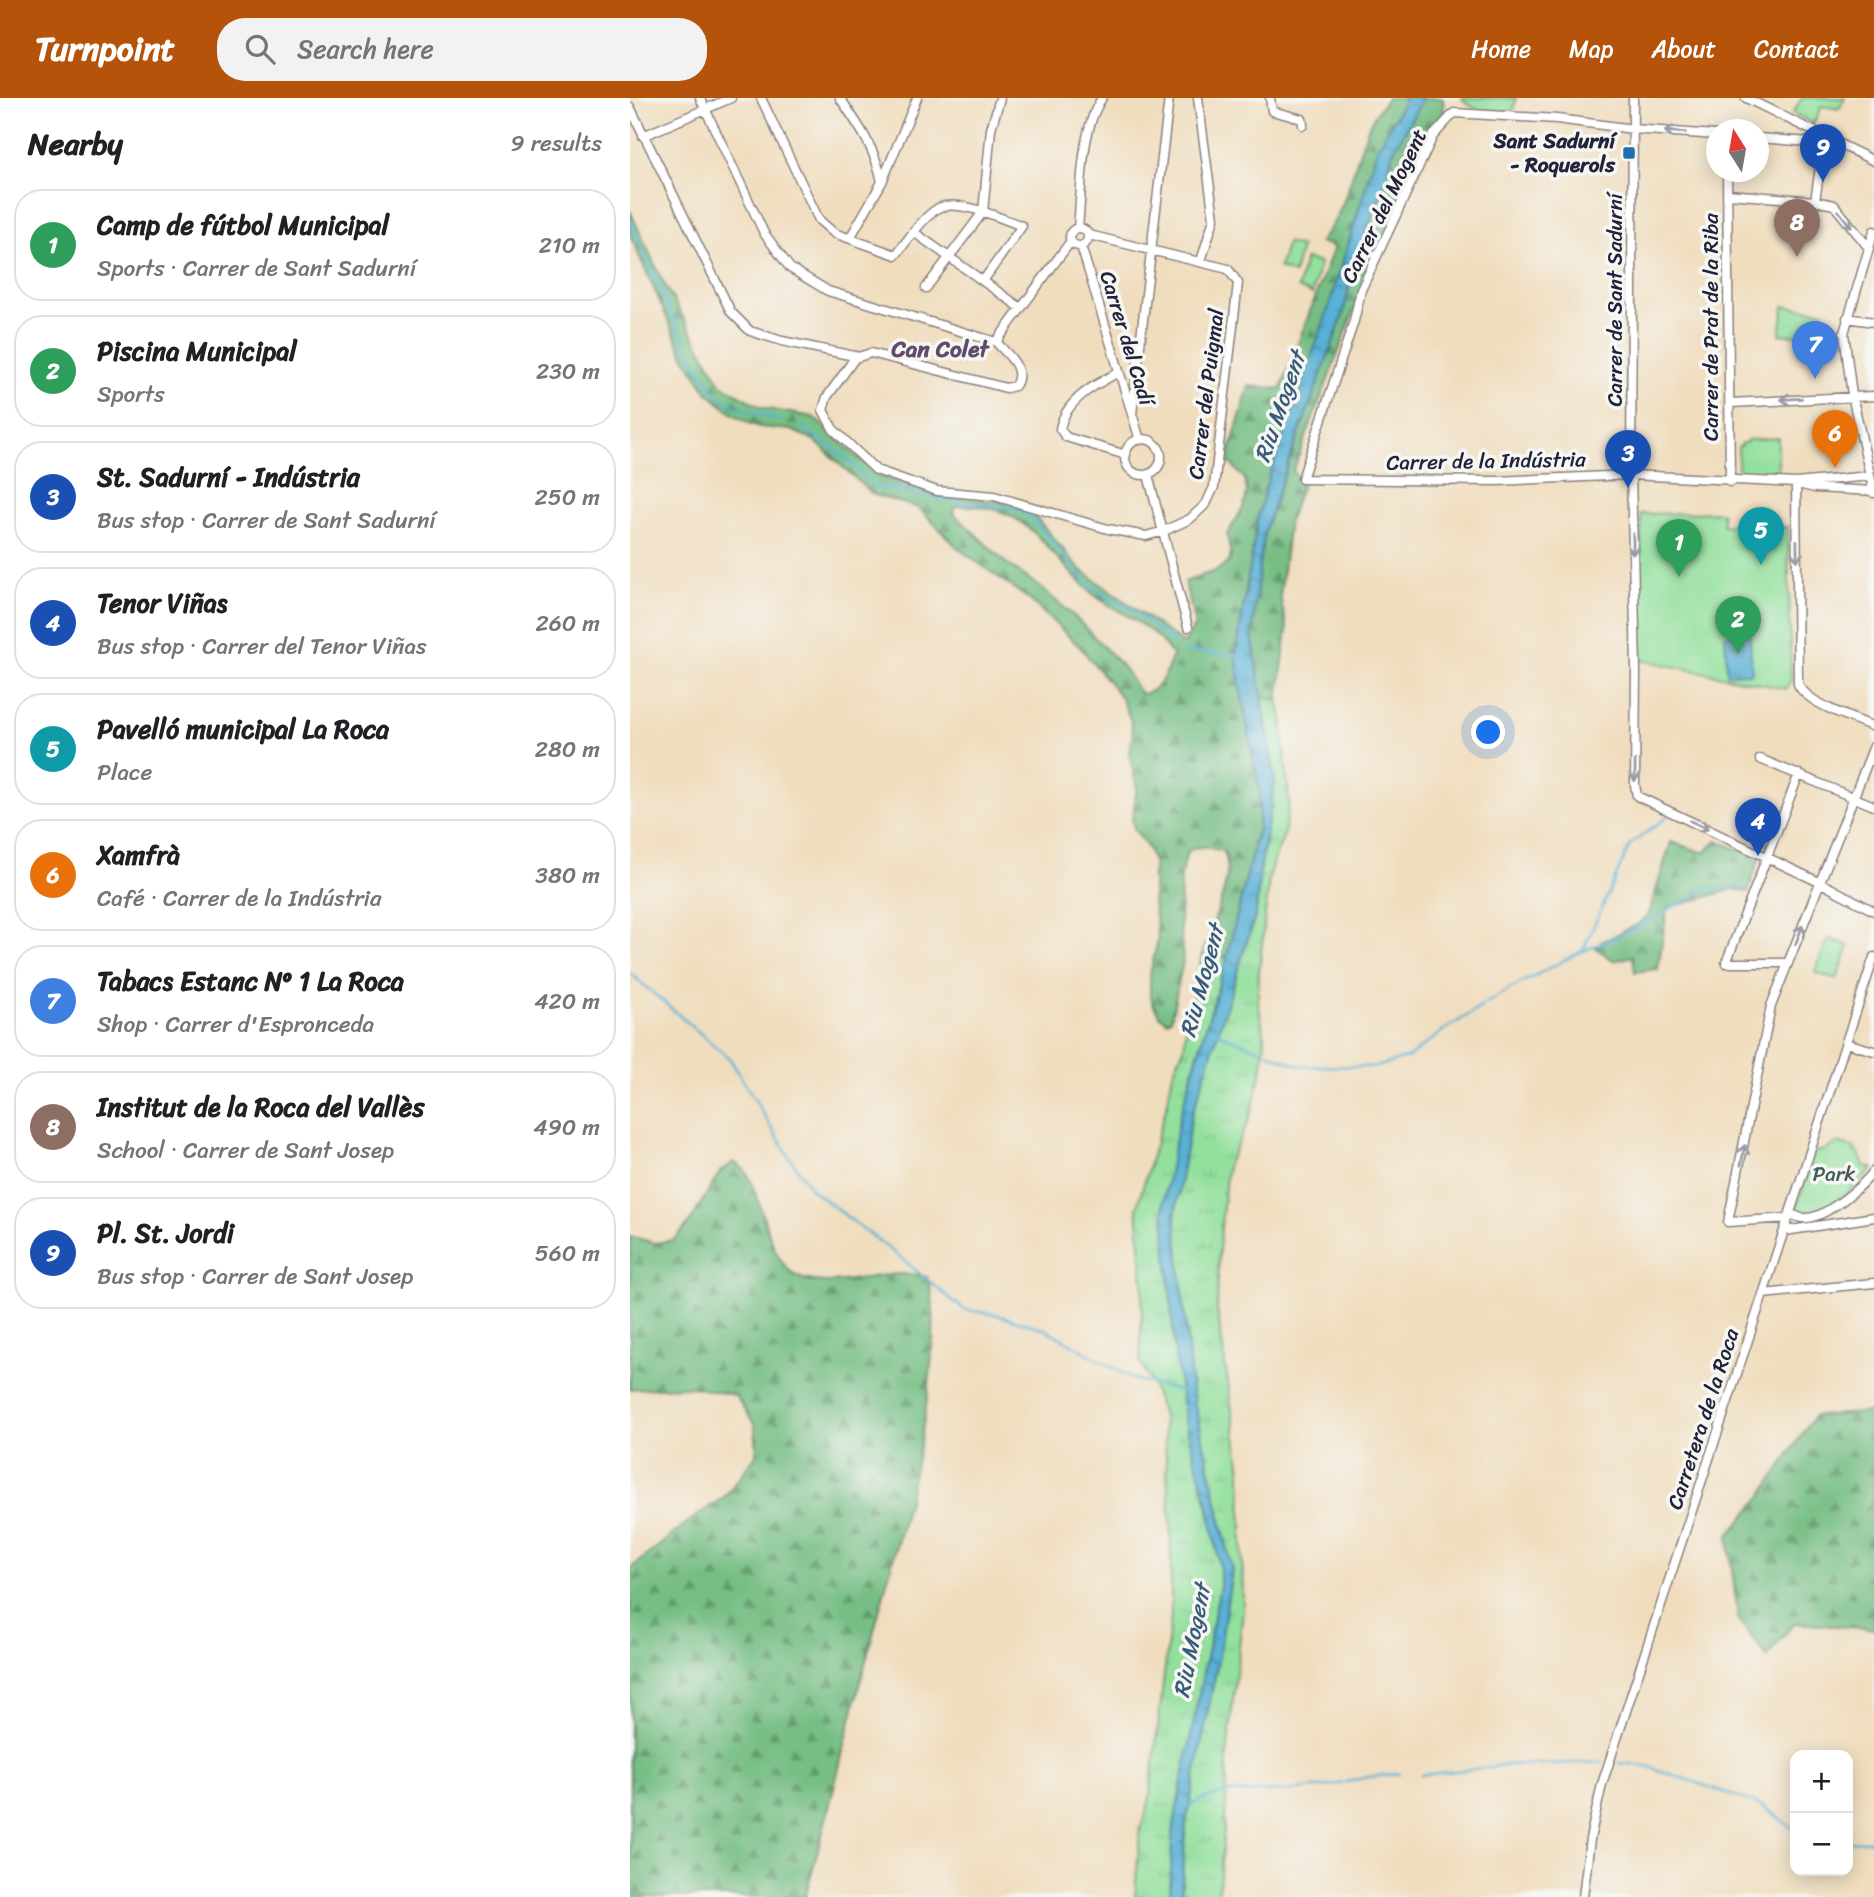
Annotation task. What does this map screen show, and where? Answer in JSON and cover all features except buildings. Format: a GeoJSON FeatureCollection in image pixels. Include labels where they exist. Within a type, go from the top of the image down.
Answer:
{"type":"FeatureCollection","features":[{"type":"Feature","properties":{"kind":"street"},"geometry":{"type":"LineString","coordinates":[[630,107],[731,312],[750,331],[782,341],[859,357],[871,353],[1006,388],[1015,386],[1020,378],[1019,369],[996,342],[828,291],[790,268],[765,233],[700,98]]}},
{"type":"Feature","properties":{"kind":"street"},"geometry":{"type":"LineString","coordinates":[[643,136],[731,98]]}},
{"type":"Feature","properties":{"kind":"street"},"geometry":{"type":"LineString","coordinates":[[761,98],[819,220],[834,233],[896,255],[935,209],[949,204],[983,212],[1022,226],[983,281]]}},
{"type":"Feature","properties":{"kind":"street"},"geometry":{"type":"LineString","coordinates":[[840,98],[866,138],[882,182]]}},
{"type":"Feature","properties":{"kind":"street"},"geometry":{"type":"LineString","coordinates":[[850,239],[882,182],[917,98]]}},
{"type":"Feature","properties":{"kind":"street"},"geometry":{"type":"LineString","coordinates":[[926,288],[983,212],[991,129],[1000,98]]}},
{"type":"Feature","properties":{"kind":"street"},"geometry":{"type":"LineString","coordinates":[[1078,228],[1087,139],[1093,115],[1102,98]]}},
{"type":"Feature","properties":{"kind":"street"},"geometry":{"type":"LineString","coordinates":[[1132,414],[1169,98]]}},
{"type":"Feature","properties":{"kind":"street"},"geometry":{"type":"LineString","coordinates":[[1198,98],[1214,219],[1201,261]]}},
{"type":"Feature","properties":{"kind":"street"},"geometry":{"type":"LineString","coordinates":[[1270,98],[1272,111],[1302,119],[1303,125]]}},
{"type":"Feature","properties":{"kind":"street","name":"Carrer de Sant Sadurní"},"geometry":{"type":"LineString","coordinates":[[1633,98],[1632,475],[1636,667],[1634,785],[1637,796],[1767,857]]}},
{"type":"Feature","properties":{"kind":"street"},"geometry":{"type":"LineString","coordinates":[[1746,98],[1824,140],[1874,161]]}},
{"type":"Feature","properties":{"kind":"street","name":"Carrer del Mogent"},"geometry":{"type":"LineString","coordinates":[[1302,479],[1354,321],[1361,290],[1433,136],[1454,113],[1557,119],[1633,129]]}},
{"type":"Feature","properties":{"kind":"street"},"geometry":{"type":"LineString","coordinates":[[1633,129],[1706,134]]}},
{"type":"Feature","properties":{"kind":"street"},"geometry":{"type":"LineString","coordinates":[[1769,138],[1824,140]]}},
{"type":"Feature","properties":{"kind":"street"},"geometry":{"type":"LineString","coordinates":[[1815,201],[1824,140]]}},
{"type":"Feature","properties":{"kind":"street","name":"Carrer de Prat de la Riba"},"geometry":{"type":"LineString","coordinates":[[1727,182],[1730,482]]}},
{"type":"Feature","properties":{"kind":"street"},"geometry":{"type":"LineString","coordinates":[[1728,194],[1834,205],[1869,248]]}},
{"type":"Feature","properties":{"kind":"street"},"geometry":{"type":"LineString","coordinates":[[996,342],[1071,241],[1071,233],[1078,228],[1084,229],[1089,235],[1087,242],[1081,246],[1071,241]]}},
{"type":"Feature","properties":{"kind":"street"},"geometry":{"type":"LineString","coordinates":[[1874,231],[1844,333],[1852,396],[1871,464],[1869,476],[1874,492]]}},
{"type":"Feature","properties":{"kind":"street"},"geometry":{"type":"LineString","coordinates":[[915,233],[1021,308]]}},
{"type":"Feature","properties":{"kind":"street","name":"Carrer del Puigmal"},"geometry":{"type":"LineString","coordinates":[[859,357],[827,397],[823,410],[833,429],[876,470],[937,491],[994,496],[1108,529],[1146,536],[1190,519],[1206,504],[1213,487],[1238,283],[1228,269],[1089,235]]}},
{"type":"Feature","properties":{"kind":"street","name":"Carrer del Cadí"},"geometry":{"type":"LineString","coordinates":[[1081,246],[1140,440]]}},
{"type":"Feature","properties":{"kind":"street"},"geometry":{"type":"LineString","coordinates":[[1847,318],[1874,322]]}},
{"type":"Feature","properties":{"kind":"street"},"geometry":{"type":"LineString","coordinates":[[1119,372],[1078,398],[1061,420],[1060,429],[1066,437],[1126,455]]}},
{"type":"Feature","properties":{"kind":"street"},"geometry":{"type":"LineString","coordinates":[[1730,403],[1874,396]]}},
{"type":"Feature","properties":{"kind":"street"},"geometry":{"type":"LineString","coordinates":[[1140,440],[1156,445],[1161,456],[1156,470],[1147,474],[1134,473],[1129,467],[1126,455],[1129,446],[1140,440]]}},
{"type":"Feature","properties":{"kind":"street"},"geometry":{"type":"LineString","coordinates":[[1147,474],[1188,627]]}},
{"type":"Feature","properties":{"kind":"street","name":"Carrer de la Indústria"},"geometry":{"type":"LineString","coordinates":[[1302,479],[1496,481],[1632,475],[1730,482],[1796,483],[1869,476]]}},
{"type":"Feature","properties":{"kind":"street"},"geometry":{"type":"LineString","coordinates":[[1796,483],[1798,684],[1802,692],[1816,701],[1874,727]]}},
{"type":"Feature","properties":{"kind":"street","name":"Carrer de la Indústria"},"geometry":{"type":"LineString","coordinates":[[1796,483],[1815,488],[1874,492]]}},
{"type":"Feature","properties":{"kind":"street"},"geometry":{"type":"LineString","coordinates":[[1874,746],[1771,1006],[1728,1222],[1790,1216],[1804,1219],[1823,1212],[1865,1183],[1874,1171]]}},
{"type":"Feature","properties":{"kind":"street"},"geometry":{"type":"LineString","coordinates":[[1760,759],[1874,806]]}},
{"type":"Feature","properties":{"kind":"street"},"geometry":{"type":"LineString","coordinates":[[1788,962],[1726,962],[1798,774]]}},
{"type":"Feature","properties":{"kind":"street"},"geometry":{"type":"LineString","coordinates":[[1767,857],[1874,911]]}},
{"type":"Feature","properties":{"kind":"street","name":"Carretera de la Roca"},"geometry":{"type":"LineString","coordinates":[[1583,1897],[1602,1784],[1874,957]]}},
{"type":"Feature","properties":{"kind":"street"},"geometry":{"type":"LineString","coordinates":[[1846,1043],[1874,1051]]}},
{"type":"Feature","properties":{"kind":"street"},"geometry":{"type":"LineString","coordinates":[[1823,1212],[1826,1224]]}},
{"type":"Feature","properties":{"kind":"street"},"geometry":{"type":"LineString","coordinates":[[1785,1231],[1874,1217]]}},
{"type":"Feature","properties":{"kind":"street"},"geometry":{"type":"LineString","coordinates":[[1763,1294],[1874,1283]]}},
{"type":"Feature","properties":{"kind":"green space"},"geometry":{"type":"Polygon","coordinates":[[[1387,98],[1406,98],[1378,147],[1328,310],[1258,516],[1236,655],[1260,793],[1258,829],[1227,957],[1208,956],[1200,964],[1224,890],[1227,861],[1223,851],[1200,847],[1187,852],[1181,875],[1180,923],[1183,961],[1171,1019],[1167,1021],[1160,1016],[1150,992],[1150,974],[1158,939],[1153,900],[1153,862],[1132,821],[1137,788],[1129,752],[1133,734],[1131,721],[1121,697],[1081,648],[1030,600],[959,549],[919,508],[872,494],[814,440],[791,430],[751,424],[732,413],[708,393],[685,358],[630,235],[630,211],[662,280],[721,384],[762,408],[813,417],[879,476],[947,497],[1009,502],[1032,513],[1080,569],[1184,644],[1195,625],[1185,582],[1217,570],[1229,562],[1231,555],[1227,535],[1244,506],[1247,492],[1245,479],[1229,462],[1229,454],[1249,386],[1281,389],[1334,247],[1320,242],[1344,201],[1369,126],[1387,98]],[[957,506],[953,513],[1005,562],[1074,616],[1124,668],[1141,694],[1154,690],[1166,674],[1173,655],[1160,640],[1148,629],[1092,593],[1019,521],[1002,512],[982,507],[957,506]]]}},
{"type":"Feature","properties":{"kind":"green space"},"geometry":{"type":"Polygon","coordinates":[[[1423,98],[1443,98],[1444,113],[1395,204],[1293,471],[1302,485],[1289,519],[1280,596],[1287,629],[1278,700],[1260,695],[1252,635],[1265,530],[1342,318],[1356,258],[1385,183],[1392,154],[1423,98]]]}},
{"type":"Feature","properties":{"kind":"green space"},"geometry":{"type":"Polygon","coordinates":[[[1462,98],[1516,98],[1513,112],[1478,109],[1462,98]]]}},
{"type":"Feature","properties":{"kind":"green space"},"geometry":{"type":"Polygon","coordinates":[[[1802,98],[1845,98],[1839,109],[1822,106],[1813,124],[1793,113],[1802,98]]]}},
{"type":"Feature","properties":{"kind":"green space"},"geometry":{"type":"Polygon","coordinates":[[[1287,243],[1301,247],[1294,274],[1279,268],[1287,243]]]}},
{"type":"Feature","properties":{"kind":"green space"},"geometry":{"type":"Polygon","coordinates":[[[1305,259],[1320,263],[1312,294],[1298,288],[1305,259]]]}},
{"type":"Feature","properties":{"kind":"green space"},"geometry":{"type":"Polygon","coordinates":[[[1784,306],[1823,311],[1819,338],[1780,334],[1784,306]]]}},
{"type":"Feature","properties":{"kind":"green space"},"geometry":{"type":"Polygon","coordinates":[[[1778,438],[1778,473],[1742,472],[1738,467],[1738,447],[1741,443],[1746,443],[1747,440],[1778,438]]]}},
{"type":"Feature","properties":{"kind":"green space"},"geometry":{"type":"Polygon","coordinates":[[[1722,512],[1723,525],[1788,527],[1791,681],[1786,689],[1641,660],[1641,514],[1722,512]]]}},
{"type":"Feature","properties":{"kind":"green space"},"geometry":{"type":"Polygon","coordinates":[[[1260,695],[1278,701],[1282,718],[1289,801],[1284,835],[1271,868],[1258,981],[1258,1002],[1265,1040],[1261,1073],[1249,1120],[1227,1166],[1219,1249],[1217,1309],[1241,1470],[1243,1610],[1227,1756],[1226,1806],[1218,1897],[1181,1897],[1186,1823],[1232,1570],[1192,1391],[1175,1215],[1191,1118],[1256,913],[1260,870],[1275,780],[1260,695]]]}},
{"type":"Feature","properties":{"kind":"green space"},"geometry":{"type":"Polygon","coordinates":[[[1717,840],[1759,859],[1748,892],[1734,889],[1667,908],[1658,969],[1635,972],[1633,956],[1614,961],[1596,948],[1601,942],[1635,926],[1648,916],[1671,842],[1705,853],[1717,840]]]}},
{"type":"Feature","properties":{"kind":"green space"},"geometry":{"type":"Polygon","coordinates":[[[1828,938],[1849,946],[1837,979],[1815,973],[1828,938]]]}},
{"type":"Feature","properties":{"kind":"green space"},"geometry":{"type":"Polygon","coordinates":[[[1208,956],[1227,957],[1191,1076],[1163,1203],[1175,1353],[1186,1425],[1209,1509],[1220,1568],[1220,1586],[1177,1808],[1172,1840],[1170,1897],[1135,1897],[1140,1830],[1149,1803],[1171,1616],[1171,1527],[1163,1416],[1152,1384],[1140,1362],[1143,1282],[1137,1207],[1167,1104],[1173,1073],[1184,1048],[1187,1020],[1200,964],[1208,956]]]}},
{"type":"Feature","properties":{"kind":"green space","name":"Park"},"geometry":{"type":"Polygon","coordinates":[[[1837,1143],[1855,1148],[1854,1152],[1859,1153],[1864,1166],[1873,1169],[1826,1208],[1807,1216],[1800,1213],[1797,1206],[1814,1152],[1826,1150],[1837,1143]]]}},
{"type":"Feature","properties":{"kind":"green space"},"geometry":{"type":"Polygon","coordinates":[[[734,1162],[746,1172],[775,1248],[792,1273],[819,1282],[896,1274],[927,1277],[934,1321],[926,1405],[912,1483],[805,1897],[630,1897],[630,1569],[725,1496],[757,1454],[755,1425],[735,1395],[692,1387],[630,1389],[630,1236],[655,1243],[674,1240],[690,1222],[720,1172],[734,1162]]]}},
{"type":"Feature","properties":{"kind":"green space"},"geometry":{"type":"Polygon","coordinates":[[[1874,1412],[1874,1629],[1794,1623],[1767,1657],[1738,1618],[1728,1536],[1761,1497],[1814,1416],[1874,1412]]]}},
{"type":"Feature","properties":{"kind":"water"},"geometry":{"type":"Polygon","coordinates":[[[1406,98],[1423,98],[1392,154],[1385,183],[1356,258],[1342,318],[1265,530],[1260,560],[1252,635],[1275,780],[1260,870],[1256,913],[1191,1118],[1175,1215],[1192,1391],[1232,1570],[1219,1656],[1186,1823],[1181,1897],[1170,1897],[1172,1840],[1220,1586],[1220,1567],[1209,1509],[1186,1425],[1175,1353],[1163,1203],[1180,1115],[1227,957],[1258,829],[1260,793],[1236,655],[1258,516],[1268,480],[1328,310],[1378,147],[1406,98]]]}},
{"type":"Feature","properties":{"kind":"water"},"geometry":{"type":"Polygon","coordinates":[[[1725,635],[1750,635],[1752,673],[1727,674],[1725,635]]]}},
{"type":"Feature","properties":{"kind":"waterway"},"geometry":{"type":"LineString","coordinates":[[630,220],[687,346],[713,390],[730,404],[780,420]]}},
{"type":"Feature","properties":{"kind":"waterway"},"geometry":{"type":"LineString","coordinates":[[801,427],[849,461],[872,485],[925,494],[948,501],[1008,507],[1025,513],[1085,581],[1110,599],[1130,608],[1173,643]]}},
{"type":"Feature","properties":{"kind":"waterway"},"geometry":{"type":"LineString","coordinates":[[1185,651],[1237,656]]}},
{"type":"Feature","properties":{"kind":"waterway"},"geometry":{"type":"LineString","coordinates":[[1583,950],[1630,845],[1667,817]]}},
{"type":"Feature","properties":{"kind":"waterway"},"geometry":{"type":"LineString","coordinates":[[1218,1033],[1300,1066],[1376,1067],[1409,1057],[1443,1031],[1504,992],[1576,954],[1635,929],[1703,890],[1742,886]]}},
{"type":"Feature","properties":{"kind":"waterway"},"geometry":{"type":"LineString","coordinates":[[630,973],[730,1059],[812,1190],[965,1310],[994,1314],[1045,1329],[1133,1379],[1184,1392]]}},
{"type":"Feature","properties":{"kind":"waterway"},"geometry":{"type":"LineString","coordinates":[[1421,1775],[1509,1765],[1603,1762]]}},
{"type":"Feature","properties":{"kind":"waterway"},"geometry":{"type":"LineString","coordinates":[[1619,1763],[1647,1766],[1761,1805],[1790,1826]]}},
{"type":"Feature","properties":{"kind":"waterway"},"geometry":{"type":"LineString","coordinates":[[1187,1807],[1225,1793],[1288,1791],[1399,1774]]}},
{"type":"Feature","properties":{"kind":"waterway"},"geometry":{"type":"LineString","coordinates":[[1853,1842],[1874,1840]]}},
{"type":"Feature","properties":{"kind":"place","name":"Sant Sadurní - Roquerols"},"geometry":{"type":"Point","coordinates":[1629,153]}},
{"type":"Feature","properties":{"kind":"place","name":"Pl. St. Jordi"},"geometry":{"type":"Point","coordinates":[1823,182]}},
{"type":"Feature","properties":{"kind":"place","name":"Institut de la Roca del Vallès"},"geometry":{"type":"Point","coordinates":[1797,257]}},
{"type":"Feature","properties":{"kind":"place","name":"Tabacs Estanc Nº 1 La Roca"},"geometry":{"type":"Point","coordinates":[1815,379]}},
{"type":"Feature","properties":{"kind":"place","name":"Xamfrà"},"geometry":{"type":"Point","coordinates":[1835,468]}},
{"type":"Feature","properties":{"kind":"place","name":"St. Sadurní - Indústria"},"geometry":{"type":"Point","coordinates":[1628,488]}},
{"type":"Feature","properties":{"kind":"place","name":"Pavelló municipal La Roca"},"geometry":{"type":"Point","coordinates":[1761,565]}},
{"type":"Feature","properties":{"kind":"place","name":"Camp de fútbol Municipal"},"geometry":{"type":"Point","coordinates":[1679,577]}},
{"type":"Feature","properties":{"kind":"place","name":"Piscina Municipal"},"geometry":{"type":"Point","coordinates":[1738,654]}},
{"type":"Feature","properties":{"kind":"place","name":"Tenor Viñas"},"geometry":{"type":"Point","coordinates":[1758,856]}},
{"type":"Feature","properties":{"kind":"district","name":"Can Colet"},"geometry":{"type":"Point","coordinates":[940,349]}},
{"type":"Feature","properties":{"kind":"water label","name":"Riu Mogent"},"geometry":{"type":"Point","coordinates":[1280,407]}},
{"type":"Feature","properties":{"kind":"water label","name":"Riu Mogent"},"geometry":{"type":"Point","coordinates":[1202,981]}},
{"type":"Feature","properties":{"kind":"water label","name":"Riu Mogent"},"geometry":{"type":"Point","coordinates":[1192,1641]}}]}
